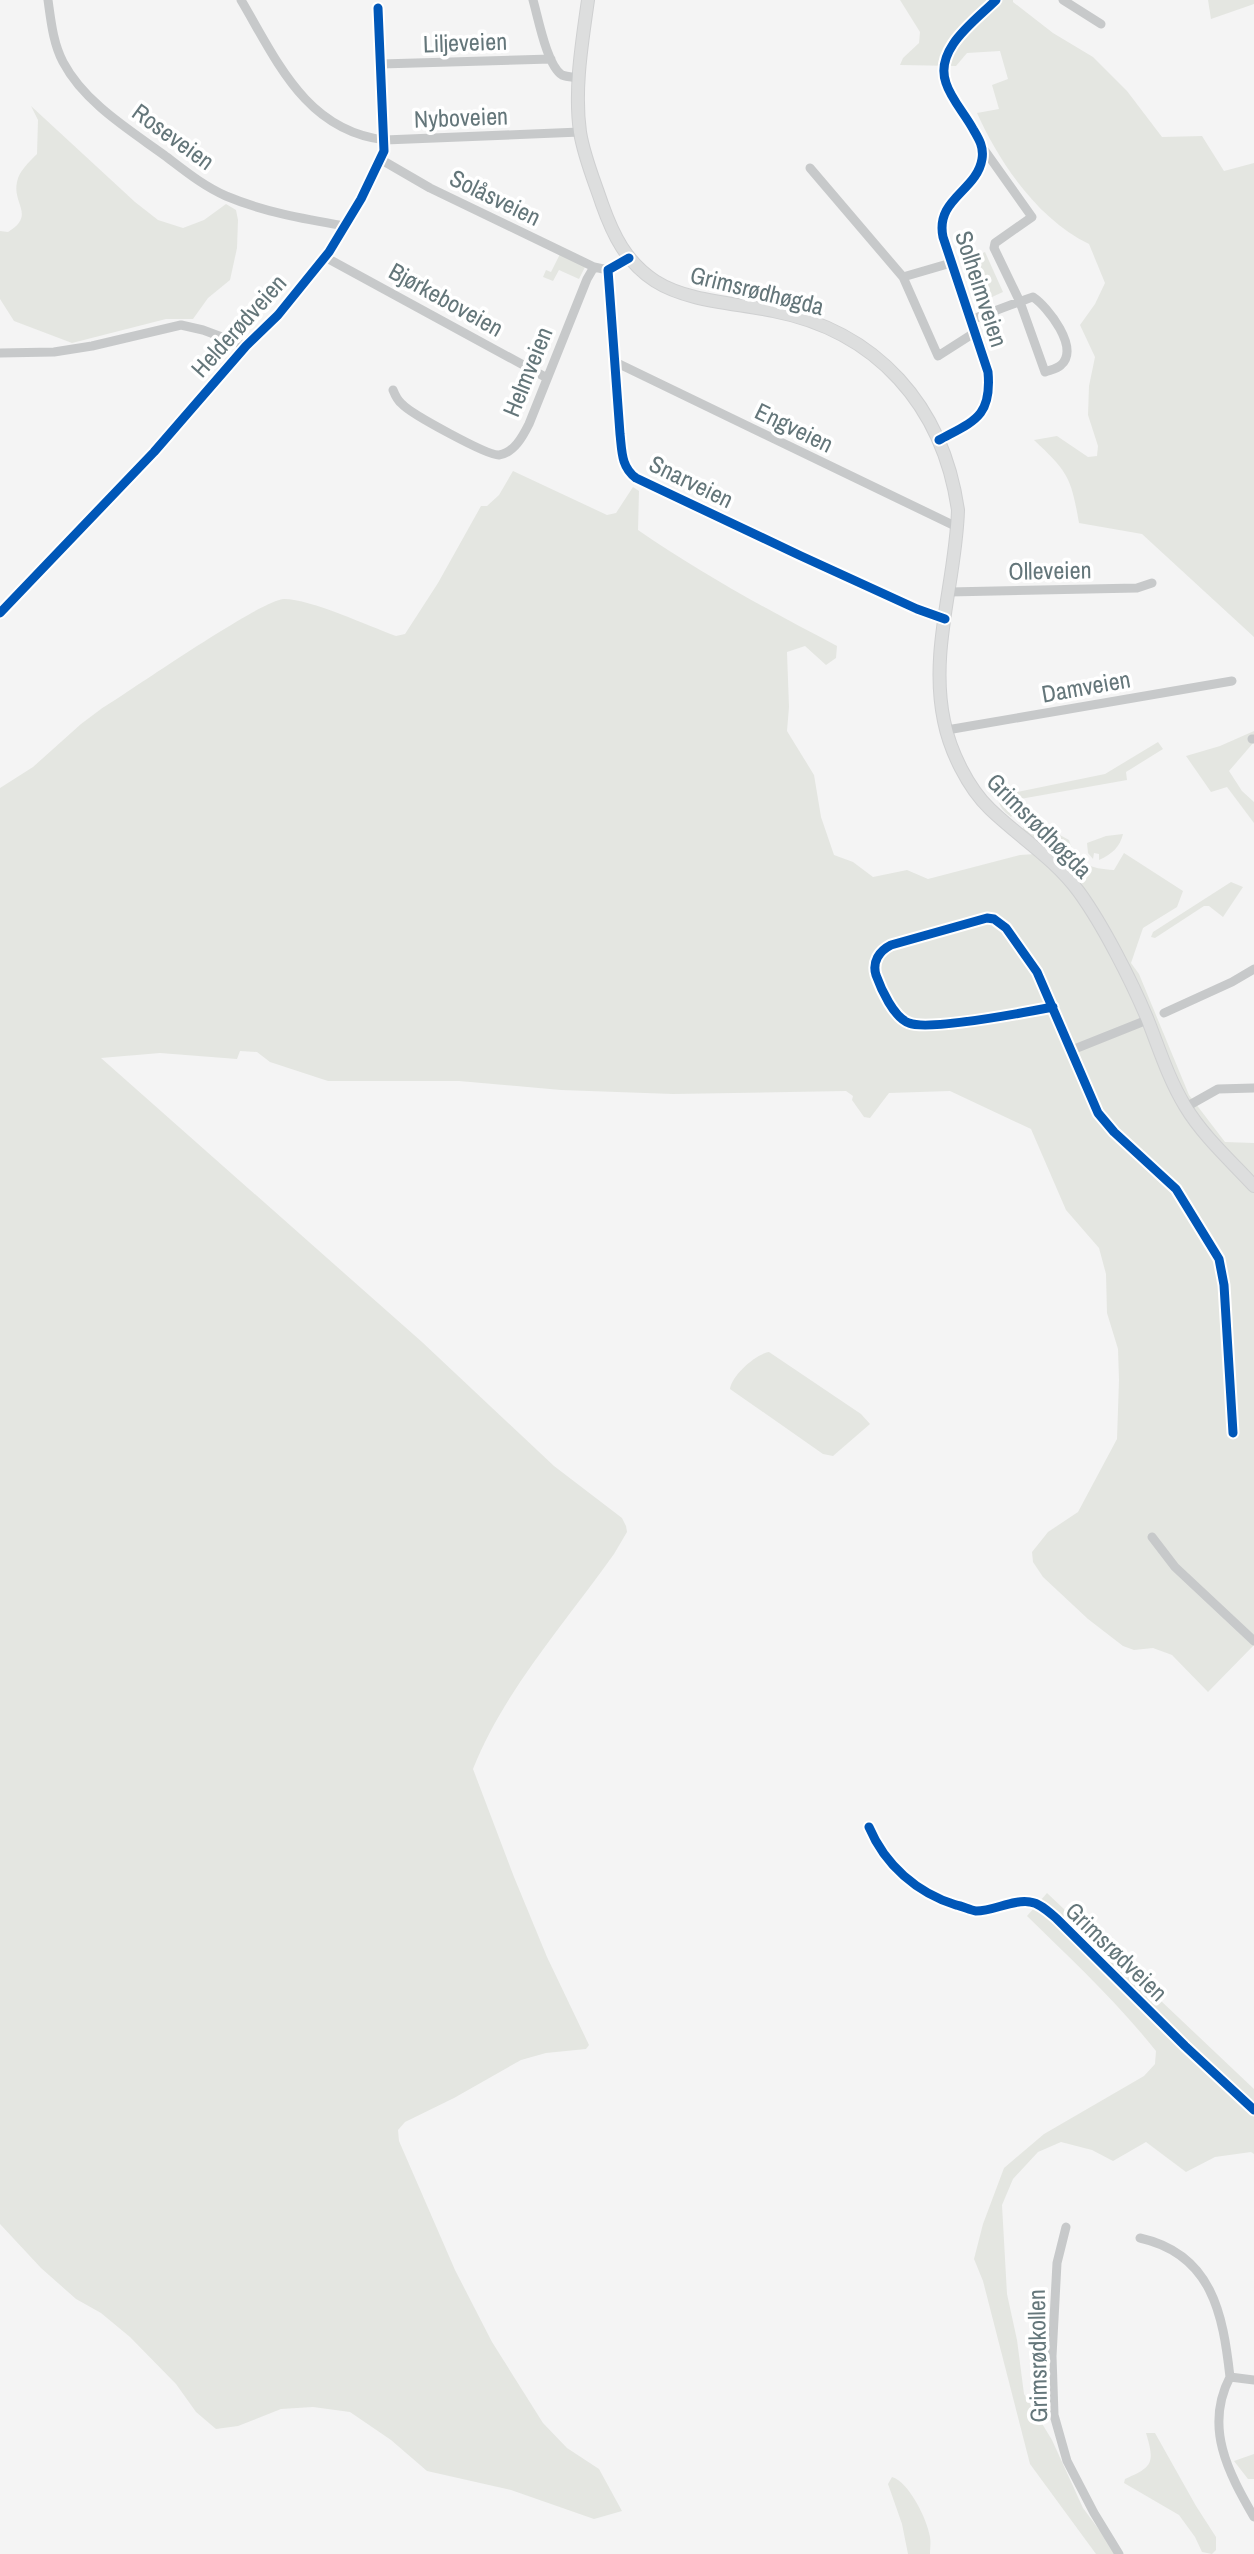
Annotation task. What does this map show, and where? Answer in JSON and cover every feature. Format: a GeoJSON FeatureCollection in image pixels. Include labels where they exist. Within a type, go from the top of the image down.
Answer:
{"type":"FeatureCollection","features":[{"type":"Feature","properties":{"kind":"main road","name":"Grimsrødhøgda"},"geometry":{"type":"LineString","coordinates":[[588,0],[579,78],[580,132],[612,231],[629,258],[657,282],[677,291],[797,317],[842,333],[890,368],[913,395],[939,440],[954,486],[957,527],[939,671],[947,730],[969,782],[989,808],[1046,855],[1080,894],[1133,988],[1169,1076],[1186,1107],[1210,1140],[1254,1186]]}},
{"type":"Feature","properties":{"kind":"street","name":"Roseveien"},"geometry":{"type":"LineString","coordinates":[[48,0],[55,40],[62,60],[87,95],[120,123],[200,182],[226,196],[279,214],[345,226]]}},
{"type":"Feature","properties":{"kind":"street","name":"Nyboveien"},"geometry":{"type":"LineString","coordinates":[[241,0],[289,79],[309,105],[344,129],[369,138],[384,139],[580,132]]}},
{"type":"Feature","properties":{"kind":"street"},"geometry":{"type":"LineString","coordinates":[[533,0],[551,59],[562,75],[579,78]]}},
{"type":"Feature","properties":{"kind":"street","name":"Solheimveien"},"geometry":{"type":"LineString","coordinates":[[971,320],[1020,302],[1036,298],[1058,326],[1066,343],[1066,357],[1062,365],[1045,372],[1020,302],[993,245],[1032,217],[983,148],[946,85],[944,63],[948,50],[996,0]]}},
{"type":"Feature","properties":{"kind":"street"},"geometry":{"type":"LineString","coordinates":[[1063,0],[1101,24]]}},
{"type":"Feature","properties":{"kind":"street","name":"Helderødveien"},"geometry":{"type":"LineString","coordinates":[[0,613],[155,452],[246,346],[278,315],[325,257],[345,226],[384,151],[378,8]]}},
{"type":"Feature","properties":{"kind":"street","name":"Liljeveien"},"geometry":{"type":"LineString","coordinates":[[381,64],[551,59]]}},
{"type":"Feature","properties":{"kind":"street","name":"Solheimveien"},"geometry":{"type":"LineString","coordinates":[[939,440],[971,423],[988,402],[990,391],[988,372],[943,237],[941,219],[980,167],[983,148]]}},
{"type":"Feature","properties":{"kind":"street","name":"Solåsveien"},"geometry":{"type":"LineString","coordinates":[[380,159],[430,188],[594,267]]}},
{"type":"Feature","properties":{"kind":"street","name":"Solheimveien"},"geometry":{"type":"LineString","coordinates":[[810,168],[903,277],[938,356],[974,333]]}},
{"type":"Feature","properties":{"kind":"street","name":"Bjørkeboveien"},"geometry":{"type":"LineString","coordinates":[[325,257],[547,378]]}},
{"type":"Feature","properties":{"kind":"street"},"geometry":{"type":"LineString","coordinates":[[594,267],[608,270],[629,258]]}},
{"type":"Feature","properties":{"kind":"street","name":"Solheimveien"},"geometry":{"type":"LineString","coordinates":[[903,277],[951,263]]}},
{"type":"Feature","properties":{"kind":"street","name":"Helmveien"},"geometry":{"type":"LineString","coordinates":[[393,390],[402,404],[476,447],[499,455],[510,450],[524,433],[580,291],[594,267]]}},
{"type":"Feature","properties":{"kind":"street","name":"Snarveien"},"geometry":{"type":"LineString","coordinates":[[608,270],[623,460],[632,475],[784,549],[945,619]]}},
{"type":"Feature","properties":{"kind":"street"},"geometry":{"type":"LineString","coordinates":[[0,353],[54,352],[181,325],[246,346]]}},
{"type":"Feature","properties":{"kind":"street","name":"Engveien"},"geometry":{"type":"LineString","coordinates":[[615,362],[957,527]]}},
{"type":"Feature","properties":{"kind":"street","name":"Olleveien"},"geometry":{"type":"LineString","coordinates":[[949,592],[1137,588],[1152,583]]}},
{"type":"Feature","properties":{"kind":"street","name":"Damveien"},"geometry":{"type":"LineString","coordinates":[[947,730],[1232,681]]}},
{"type":"Feature","properties":{"kind":"street"},"geometry":{"type":"LineString","coordinates":[[1053,1007],[918,1026],[899,1016],[877,978],[874,968],[876,959],[881,951],[891,945],[981,920],[994,919],[1006,928],[1037,972],[1053,1007],[1072,1050],[1088,1094],[1101,1117],[1176,1189],[1219,1259],[1224,1285],[1233,1433]]}},
{"type":"Feature","properties":{"kind":"street"},"geometry":{"type":"LineString","coordinates":[[1164,1013],[1254,969]]}},
{"type":"Feature","properties":{"kind":"street"},"geometry":{"type":"LineString","coordinates":[[1072,1050],[1147,1020]]}},
{"type":"Feature","properties":{"kind":"street"},"geometry":{"type":"LineString","coordinates":[[1186,1107],[1218,1089],[1254,1088]]}},
{"type":"Feature","properties":{"kind":"street"},"geometry":{"type":"LineString","coordinates":[[1152,1537],[1175,1567],[1254,1641]]}},
{"type":"Feature","properties":{"kind":"street","name":"Grimsrødveien"},"geometry":{"type":"LineString","coordinates":[[869,1827],[880,1850],[893,1866],[908,1880],[938,1899],[976,1911],[1030,1901],[1041,1906],[1254,2110]]}},
{"type":"Feature","properties":{"kind":"street","name":"Grimsrødkollen"},"geometry":{"type":"LineString","coordinates":[[1066,2227],[1057,2263],[1052,2356],[1054,2415],[1068,2461],[1094,2513],[1119,2554]]}},
{"type":"Feature","properties":{"kind":"street"},"geometry":{"type":"LineString","coordinates":[[1140,2238],[1169,2247],[1195,2270],[1208,2286],[1224,2327],[1230,2377],[1222,2392],[1219,2410],[1222,2455],[1254,2517]]}},
{"type":"Feature","properties":{"kind":"street"},"geometry":{"type":"LineString","coordinates":[[1230,2377],[1254,2380]]}},
{"type":"Feature","properties":{"kind":"shaded area"},"geometry":{"type":"Polygon","coordinates":[[[900,0],[1013,0],[1053,33],[1093,57],[1127,91],[1162,137],[1202,136],[1224,171],[1254,163],[1254,637],[1142,534],[1079,523],[1066,476],[1034,440],[1057,436],[1088,457],[1097,456],[1098,446],[1088,415],[1089,386],[1095,357],[1080,325],[1095,304],[1105,283],[1089,244],[1070,233],[1037,205],[1009,170],[977,113],[999,109],[992,85],[1008,79],[1000,51],[967,53],[956,66],[900,65],[903,58],[919,43],[920,32],[900,0]]]}},
{"type":"Feature","properties":{"kind":"shaded area"},"geometry":{"type":"Polygon","coordinates":[[[1208,0],[1254,0],[1254,4],[1211,19],[1208,0]]]}},
{"type":"Feature","properties":{"kind":"shaded area"},"geometry":{"type":"Polygon","coordinates":[[[31,106],[158,220],[183,228],[204,220],[226,204],[236,210],[237,248],[230,280],[208,298],[193,319],[166,319],[72,343],[14,321],[0,299],[0,231],[8,232],[21,220],[17,182],[22,170],[37,154],[38,120],[31,106]]]}},
{"type":"Feature","properties":{"kind":"shaded area"},"geometry":{"type":"Polygon","coordinates":[[[985,252],[1003,292],[981,302],[963,262],[985,252]]]}},
{"type":"Feature","properties":{"kind":"shaded area"},"geometry":{"type":"Polygon","coordinates":[[[560,254],[585,267],[579,279],[559,270],[553,281],[543,277],[546,270],[551,272],[560,254]]]}},
{"type":"Feature","properties":{"kind":"shaded area"},"geometry":{"type":"Polygon","coordinates":[[[513,471],[607,515],[616,513],[633,487],[639,491],[638,530],[736,591],[837,646],[836,658],[826,665],[805,646],[787,652],[787,731],[814,775],[821,817],[834,855],[853,862],[873,877],[907,870],[928,879],[1020,855],[1051,853],[1023,829],[1025,821],[1028,823],[1031,820],[1041,830],[1047,828],[1069,840],[1075,854],[1091,866],[1114,870],[1124,853],[1183,891],[1177,907],[1143,928],[1131,963],[1139,974],[1189,1095],[1225,1142],[1254,1143],[1254,1645],[1208,1692],[1172,1655],[1153,1648],[1134,1650],[1123,1646],[1088,1619],[1043,1577],[1033,1562],[1032,1552],[1048,1532],[1078,1512],[1117,1439],[1119,1380],[1118,1349],[1107,1313],[1106,1274],[1099,1248],[1066,1210],[1031,1129],[950,1091],[889,1093],[870,1118],[864,1117],[852,1100],[853,1096],[846,1091],[673,1094],[561,1090],[459,1081],[328,1081],[270,1062],[257,1052],[240,1051],[237,1059],[160,1053],[101,1058],[422,1342],[554,1466],[622,1518],[626,1526],[627,1532],[614,1554],[537,1658],[501,1712],[473,1769],[547,1957],[589,2045],[586,2049],[546,2053],[521,2060],[405,2122],[398,2130],[399,2141],[455,2270],[492,2342],[543,2423],[567,2448],[599,2469],[622,2511],[594,2519],[511,2490],[427,2471],[391,2440],[350,2412],[313,2407],[281,2409],[238,2426],[216,2429],[196,2412],[176,2384],[130,2337],[101,2313],[76,2299],[41,2268],[0,2224],[0,788],[33,767],[101,709],[224,629],[271,603],[284,599],[309,603],[396,636],[405,634],[438,583],[481,506],[487,506],[499,495],[513,471]]]}},
{"type":"Feature","properties":{"kind":"shaded area"},"geometry":{"type":"Polygon","coordinates":[[[1254,731],[1254,742],[1229,771],[1242,791],[1254,802],[1254,823],[1227,787],[1211,792],[1186,756],[1220,746],[1254,731]]]}},
{"type":"Feature","properties":{"kind":"shaded area"},"geometry":{"type":"Polygon","coordinates":[[[1158,742],[1163,749],[1126,772],[1127,780],[1015,800],[1017,810],[1011,817],[999,803],[998,796],[1105,774],[1158,742]]]}},
{"type":"Feature","properties":{"kind":"shaded area"},"geometry":{"type":"Polygon","coordinates":[[[1123,834],[1118,846],[1104,858],[1099,860],[1099,854],[1094,853],[1093,859],[1088,853],[1087,843],[1106,836],[1123,834]]]}},
{"type":"Feature","properties":{"kind":"shaded area"},"geometry":{"type":"Polygon","coordinates":[[[1231,882],[1243,887],[1223,917],[1209,906],[1204,906],[1155,938],[1151,937],[1153,932],[1231,882]]]}},
{"type":"Feature","properties":{"kind":"shaded area"},"geometry":{"type":"Polygon","coordinates":[[[769,1352],[861,1414],[870,1424],[833,1456],[823,1454],[730,1389],[745,1366],[769,1352]]]}},
{"type":"Feature","properties":{"kind":"shaded area"},"geometry":{"type":"Polygon","coordinates":[[[1047,1893],[1254,2089],[1254,2154],[1251,2152],[1215,2157],[1186,2172],[1146,2142],[1113,2161],[1092,2150],[1061,2142],[1038,2152],[1013,2179],[1002,2205],[1007,2294],[1017,2340],[1024,2394],[1052,2440],[1083,2508],[1117,2554],[1096,2554],[1030,2464],[983,2281],[974,2259],[983,2224],[1004,2168],[1044,2134],[1144,2076],[1155,2064],[1156,2051],[1126,2015],[1027,1916],[1047,1893]]]}},
{"type":"Feature","properties":{"kind":"shaded area"},"geometry":{"type":"Polygon","coordinates":[[[1146,2433],[1155,2433],[1216,2537],[1216,2550],[1212,2554],[1202,2552],[1179,2515],[1124,2483],[1125,2479],[1141,2471],[1149,2463],[1151,2458],[1146,2433]]]}},
{"type":"Feature","properties":{"kind":"shaded area"},"geometry":{"type":"Polygon","coordinates":[[[1254,2454],[1254,2479],[1248,2479],[1234,2461],[1254,2454]]]}},
{"type":"Feature","properties":{"kind":"shaded area"},"geometry":{"type":"Polygon","coordinates":[[[892,2477],[911,2493],[921,2511],[930,2537],[930,2554],[908,2554],[902,2524],[888,2484],[892,2477]]]}},
{"type":"Feature","properties":{"kind":"cycle path"},"geometry":{"type":"LineString","coordinates":[[939,440],[978,416],[987,399],[988,387],[988,372],[943,237],[942,224],[951,204],[979,170],[982,151],[970,123],[948,89],[944,71],[951,47],[996,0]]}},
{"type":"Feature","properties":{"kind":"cycle path"},"geometry":{"type":"LineString","coordinates":[[0,613],[154,452],[246,346],[278,315],[329,252],[361,199],[384,151],[378,8]]}},
{"type":"Feature","properties":{"kind":"cycle path"},"geometry":{"type":"LineString","coordinates":[[629,258],[608,270],[621,446],[625,464],[631,474],[801,556],[945,619]]}},
{"type":"Feature","properties":{"kind":"cycle path"},"geometry":{"type":"LineString","coordinates":[[1053,1007],[1040,1009],[1022,1013],[956,1023],[909,1023],[898,1015],[885,995],[876,975],[876,961],[883,950],[891,945],[987,918],[994,919],[1006,928],[1037,972],[1098,1113],[1114,1132],[1176,1189],[1219,1259],[1224,1285],[1233,1433]]}},
{"type":"Feature","properties":{"kind":"cycle path"},"geometry":{"type":"LineString","coordinates":[[869,1827],[893,1865],[916,1885],[942,1900],[976,1911],[1024,1902],[1034,1903],[1045,1909],[1254,2110]]}}]}
